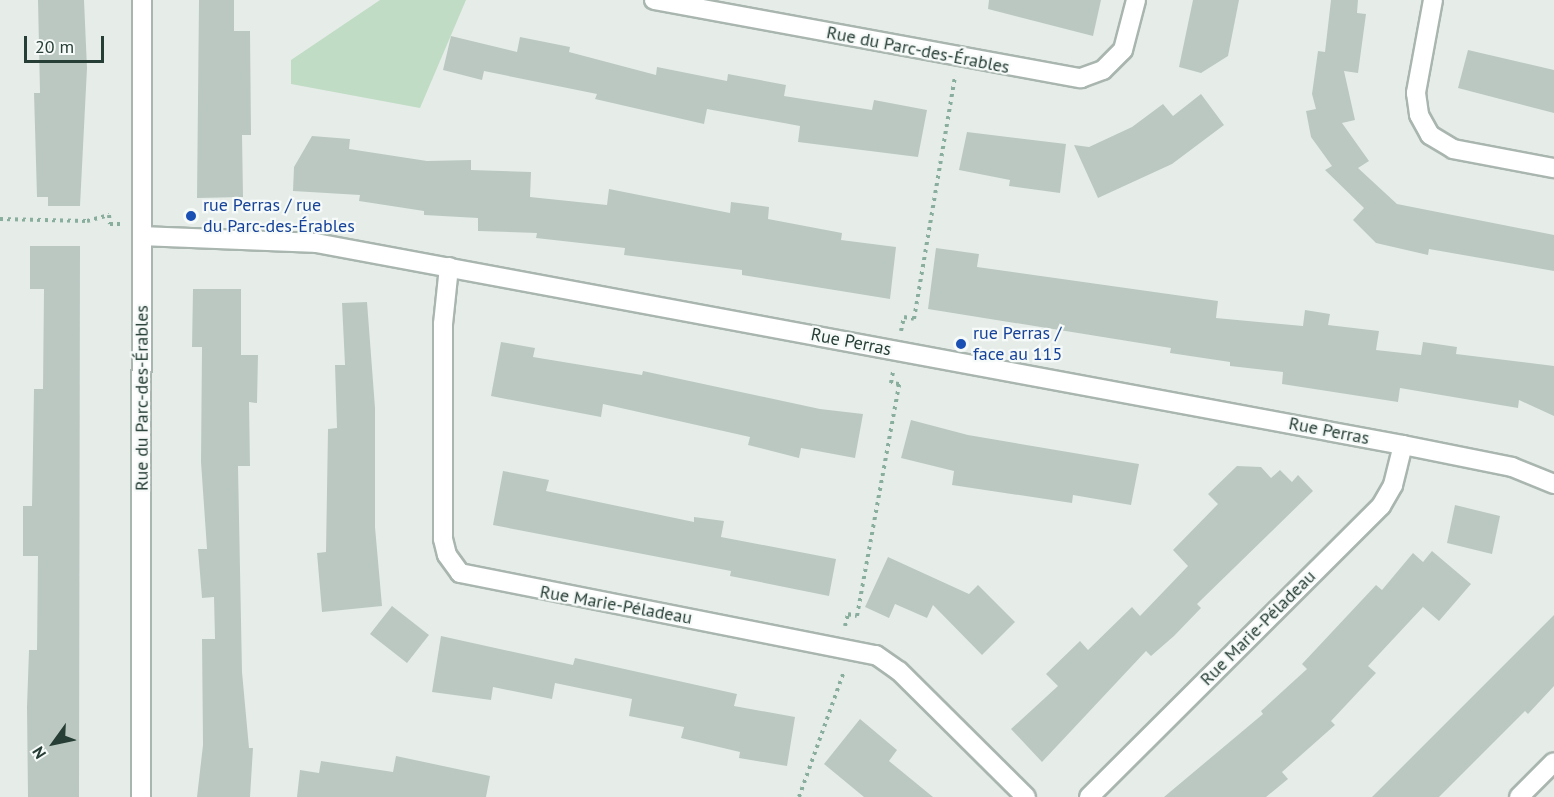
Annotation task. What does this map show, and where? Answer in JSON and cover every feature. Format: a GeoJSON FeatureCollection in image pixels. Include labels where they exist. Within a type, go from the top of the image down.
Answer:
{"type":"FeatureCollection","features":[{"type":"Feature","properties":{"kind":"street","name":"Rue du Parc-des-Érables"},"geometry":{"type":"LineString","coordinates":[[141,797],[142,0]]}},
{"type":"Feature","properties":{"kind":"street","name":"Rue du Parc-des-Érables"},"geometry":{"type":"LineString","coordinates":[[654,0],[1081,78],[1103,70],[1124,50],[1136,0]]}},
{"type":"Feature","properties":{"kind":"street"},"geometry":{"type":"LineString","coordinates":[[1433,0],[1416,93],[1419,115],[1430,135],[1453,149],[1554,168]]}},
{"type":"Feature","properties":{"kind":"street","name":"Rue Perras"},"geometry":{"type":"LineString","coordinates":[[143,236],[291,240],[449,267],[1403,445],[1512,467],[1554,484]]}},
{"type":"Feature","properties":{"kind":"street","name":"Rue Marie-Péladeau"},"geometry":{"type":"LineString","coordinates":[[449,267],[443,324],[443,539],[447,555],[460,573],[876,655],[899,671],[1026,797]]}},
{"type":"Feature","properties":{"kind":"street","name":"Rue Marie-Péladeau"},"geometry":{"type":"LineString","coordinates":[[1089,797],[1381,506],[1393,485],[1403,445]]}},
{"type":"Feature","properties":{"kind":"street"},"geometry":{"type":"LineString","coordinates":[[1519,797],[1554,762]]}},
{"type":"Feature","properties":{"kind":"path"},"geometry":{"type":"LineString","coordinates":[[900,335],[904,317],[914,319],[955,76]]}},
{"type":"Feature","properties":{"kind":"path"},"geometry":{"type":"LineString","coordinates":[[0,219],[87,221],[109,215],[110,224],[125,224]]}},
{"type":"Feature","properties":{"kind":"path"},"geometry":{"type":"LineString","coordinates":[[844,629],[848,614],[857,616],[899,384],[891,383],[893,368]]}},
{"type":"Feature","properties":{"kind":"path"},"geometry":{"type":"LineString","coordinates":[[799,797],[846,665]]}},
{"type":"Feature","properties":{"kind":"green space"},"geometry":{"type":"Polygon","coordinates":[[[380,0],[466,0],[420,108],[291,84],[291,60],[380,0]]]}},
{"type":"Feature","properties":{"kind":"building"},"geometry":{"type":"Polygon","coordinates":[[[38,0],[84,0],[87,68],[80,206],[48,206],[48,197],[37,197],[34,93],[40,93],[38,0]]]}},
{"type":"Feature","properties":{"kind":"building"},"geometry":{"type":"Polygon","coordinates":[[[199,0],[234,0],[234,31],[250,31],[251,135],[242,135],[243,197],[197,198],[199,0]]]}},
{"type":"Feature","properties":{"kind":"building"},"geometry":{"type":"Polygon","coordinates":[[[989,0],[1101,0],[1093,36],[988,9],[989,0]]]}},
{"type":"Feature","properties":{"kind":"building"},"geometry":{"type":"Polygon","coordinates":[[[1193,0],[1239,0],[1228,56],[1201,73],[1179,67],[1193,0]]]}},
{"type":"Feature","properties":{"kind":"building"},"geometry":{"type":"Polygon","coordinates":[[[1331,0],[1358,0],[1357,13],[1366,14],[1358,73],[1344,71],[1355,120],[1342,123],[1369,161],[1358,168],[1397,204],[1554,235],[1554,271],[1429,249],[1428,255],[1376,243],[1353,220],[1364,208],[1325,170],[1332,166],[1311,137],[1306,111],[1316,109],[1312,94],[1318,51],[1325,52],[1331,0]]]}},
{"type":"Feature","properties":{"kind":"building"},"geometry":{"type":"Polygon","coordinates":[[[451,36],[517,52],[520,37],[570,47],[569,52],[656,75],[657,67],[727,81],[728,74],[786,85],[784,96],[872,110],[874,100],[927,110],[918,157],[798,142],[800,126],[707,109],[704,124],[595,99],[597,94],[484,71],[482,80],[443,70],[451,36]]]}},
{"type":"Feature","properties":{"kind":"building"},"geometry":{"type":"Polygon","coordinates":[[[1468,50],[1554,70],[1554,113],[1458,88],[1468,50]]]}},
{"type":"Feature","properties":{"kind":"building"},"geometry":{"type":"Polygon","coordinates":[[[1201,94],[1224,125],[1172,164],[1098,198],[1074,145],[1089,147],[1132,127],[1163,104],[1173,116],[1201,94]]]}},
{"type":"Feature","properties":{"kind":"building"},"geometry":{"type":"Polygon","coordinates":[[[967,132],[1066,144],[1060,193],[1009,186],[1010,180],[959,170],[967,132]]]}},
{"type":"Feature","properties":{"kind":"building"},"geometry":{"type":"Polygon","coordinates":[[[312,136],[350,139],[349,149],[427,161],[471,160],[471,170],[531,172],[530,197],[607,205],[609,189],[730,213],[731,202],[769,207],[768,219],[842,233],[841,240],[896,247],[890,299],[742,275],[742,270],[624,255],[625,248],[536,238],[537,233],[478,231],[478,218],[424,215],[424,211],[359,201],[360,195],[293,191],[294,167],[312,136]]]}},
{"type":"Feature","properties":{"kind":"building"},"geometry":{"type":"Polygon","coordinates":[[[30,246],[80,246],[79,797],[28,797],[29,650],[37,650],[38,556],[23,556],[23,506],[32,506],[34,389],[43,389],[44,289],[30,289],[30,246]]]}},
{"type":"Feature","properties":{"kind":"building"},"geometry":{"type":"Polygon","coordinates":[[[936,248],[979,254],[977,267],[1218,301],[1216,318],[1303,326],[1305,310],[1330,314],[1328,325],[1379,331],[1376,350],[1421,355],[1423,342],[1457,347],[1456,354],[1554,366],[1554,416],[1519,400],[1518,408],[1400,388],[1398,402],[1282,384],[1283,372],[1230,366],[1230,362],[1170,353],[1171,348],[928,309],[936,248]]]}},
{"type":"Feature","properties":{"kind":"building"},"geometry":{"type":"Polygon","coordinates":[[[193,289],[241,289],[241,355],[258,355],[257,403],[249,402],[250,466],[238,466],[242,672],[249,748],[253,748],[250,797],[197,797],[203,745],[202,639],[215,639],[214,597],[202,598],[198,549],[207,549],[201,462],[202,347],[192,347],[193,289]]]}},
{"type":"Feature","properties":{"kind":"building"},"geometry":{"type":"Polygon","coordinates":[[[367,302],[375,408],[375,527],[382,606],[322,612],[317,553],[326,552],[328,429],[337,428],[335,365],[345,365],[342,303],[367,302]]]}},
{"type":"Feature","properties":{"kind":"building"},"geometry":{"type":"Polygon","coordinates":[[[501,342],[535,348],[533,357],[642,375],[643,371],[820,409],[863,414],[855,458],[801,448],[799,458],[748,445],[750,437],[603,404],[601,417],[491,396],[501,342]]]}},
{"type":"Feature","properties":{"kind":"building"},"geometry":{"type":"Polygon","coordinates":[[[911,420],[968,435],[1139,464],[1131,505],[1073,495],[1072,503],[952,485],[954,471],[901,458],[911,420]]]}},
{"type":"Feature","properties":{"kind":"building"},"geometry":{"type":"Polygon","coordinates":[[[1237,466],[1261,467],[1271,478],[1280,470],[1292,482],[1298,475],[1313,491],[1197,604],[1201,608],[1174,636],[1151,656],[1146,651],[1042,762],[1011,729],[1058,686],[1046,674],[1080,641],[1088,650],[1132,607],[1140,616],[1188,566],[1173,550],[1218,504],[1208,494],[1237,466]]]}},
{"type":"Feature","properties":{"kind":"building"},"geometry":{"type":"Polygon","coordinates":[[[503,471],[549,480],[546,491],[694,522],[694,517],[724,521],[721,537],[836,559],[829,596],[730,576],[731,571],[493,525],[503,471]]]}},
{"type":"Feature","properties":{"kind":"building"},"geometry":{"type":"Polygon","coordinates":[[[1455,505],[1500,516],[1492,554],[1447,543],[1455,505]]]}},
{"type":"Feature","properties":{"kind":"building"},"geometry":{"type":"Polygon","coordinates":[[[1432,551],[1471,584],[1439,621],[1423,607],[1368,666],[1376,673],[1331,721],[1335,725],[1282,772],[1288,779],[1266,797],[1164,797],[1263,714],[1261,711],[1307,669],[1302,664],[1376,585],[1382,590],[1413,553],[1423,562],[1432,551]]]}},
{"type":"Feature","properties":{"kind":"building"},"geometry":{"type":"Polygon","coordinates":[[[888,557],[969,594],[978,585],[1015,622],[982,655],[933,605],[927,618],[895,604],[889,618],[865,607],[888,557]]]}},
{"type":"Feature","properties":{"kind":"building"},"geometry":{"type":"Polygon","coordinates":[[[392,606],[429,635],[407,663],[370,634],[392,606]]]}},
{"type":"Feature","properties":{"kind":"building"},"geometry":{"type":"Polygon","coordinates":[[[1554,615],[1554,686],[1528,714],[1525,711],[1439,797],[1372,797],[1554,615]]]}},
{"type":"Feature","properties":{"kind":"building"},"geometry":{"type":"Polygon","coordinates":[[[441,636],[573,665],[575,658],[737,694],[734,706],[795,717],[787,766],[739,758],[740,752],[681,738],[684,727],[629,716],[632,699],[555,683],[552,699],[493,687],[491,700],[432,692],[441,636]]]}},
{"type":"Feature","properties":{"kind":"building"},"geometry":{"type":"Polygon","coordinates":[[[860,719],[897,750],[889,761],[933,797],[864,797],[824,764],[860,719]]]}},
{"type":"Feature","properties":{"kind":"building"},"geometry":{"type":"Polygon","coordinates":[[[396,756],[490,776],[486,797],[297,797],[300,770],[319,773],[321,761],[393,772],[396,756]]]}},
{"type":"Feature","properties":{"kind":"place","name":"rue Perras / rue du Parc-des-Érables"},"geometry":{"type":"Point","coordinates":[191,216]}},
{"type":"Feature","properties":{"kind":"place","name":"rue Perras / face au 115"},"geometry":{"type":"Point","coordinates":[961,344]}}]}
